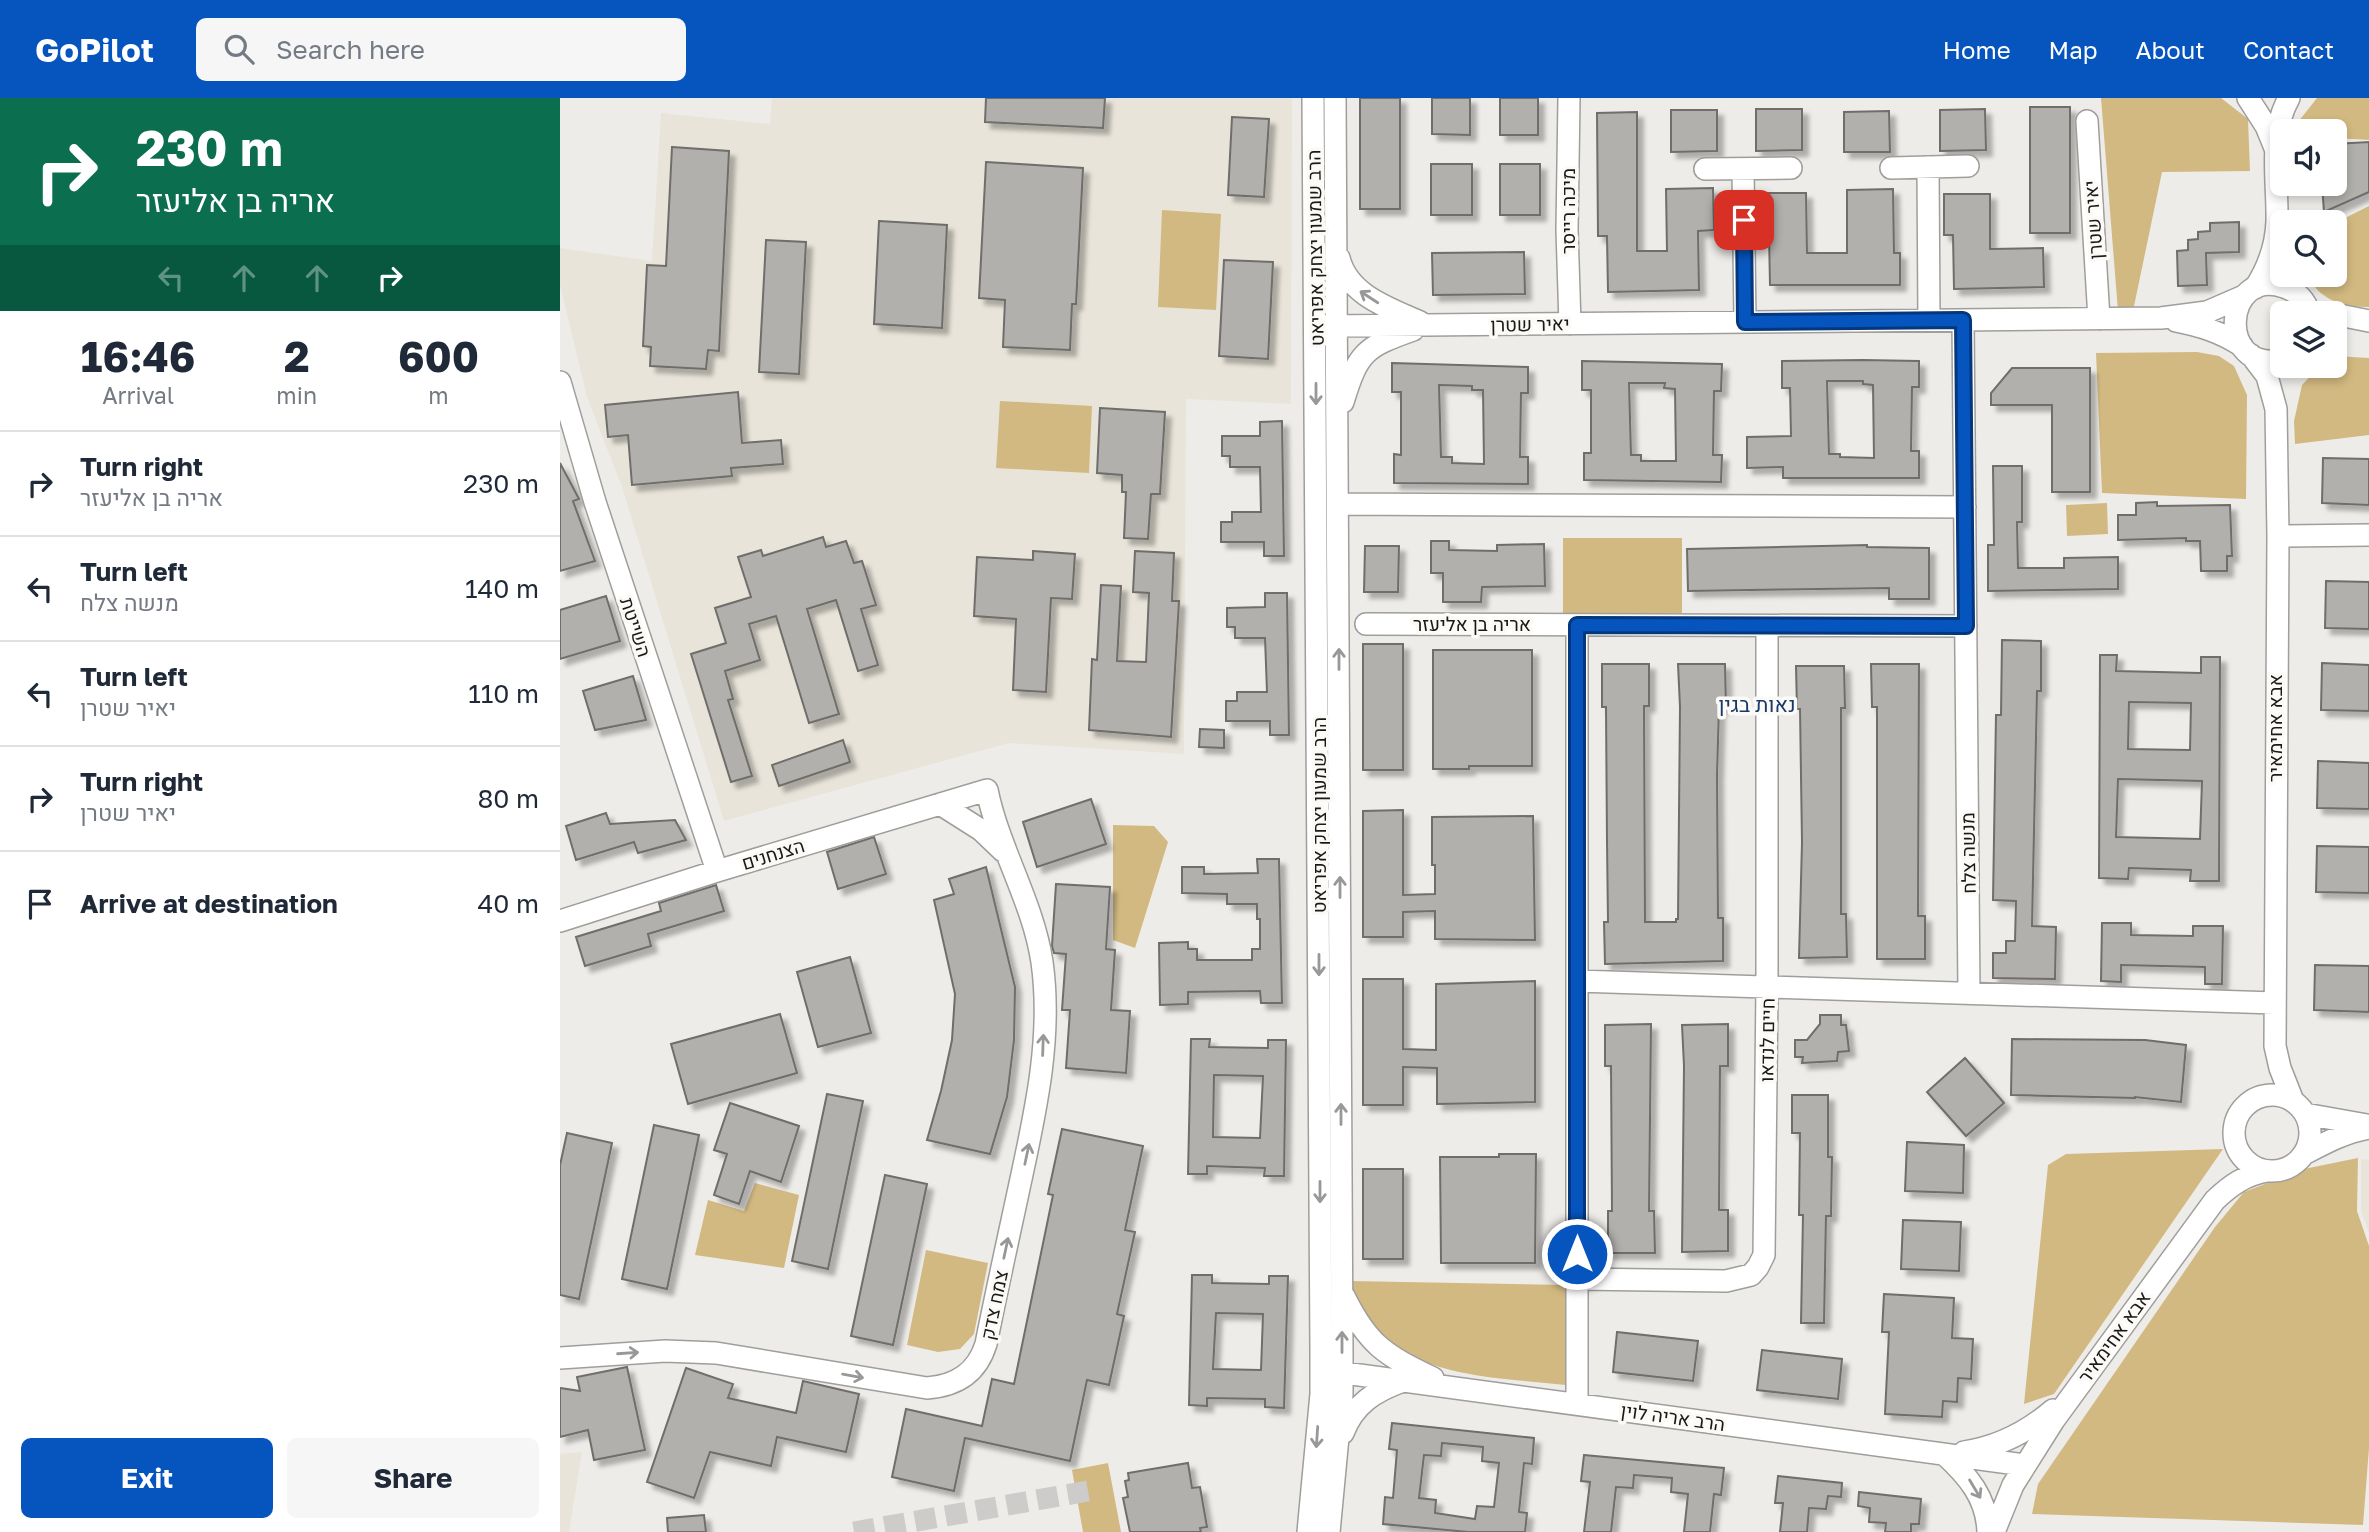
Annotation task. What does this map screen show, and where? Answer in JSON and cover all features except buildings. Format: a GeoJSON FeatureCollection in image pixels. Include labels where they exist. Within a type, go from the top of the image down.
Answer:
{"type":"FeatureCollection","features":[{"type":"Feature","properties":{"kind":"street","name":"הרב שמעון יצחק אפריאט"},"geometry":{"type":"LineString","coordinates":[[1313,98],[1326,326],[1331,1371],[1337,1452],[1329,1532]]}},
{"type":"Feature","properties":{"kind":"street","name":"הרב שמעון יצחק אפריאט"},"geometry":{"type":"LineString","coordinates":[[1308,1532],[1317,1439],[1331,1371],[1342,1284],[1338,421],[1326,326],[1336,243],[1335,98]]}},
{"type":"Feature","properties":{"kind":"street","name":"מיכה רייסר"},"geometry":{"type":"LineString","coordinates":[[1569,98],[1567,230],[1570,324]]}},
{"type":"Feature","properties":{"kind":"street"},"geometry":{"type":"LineString","coordinates":[[2248,98],[2270,137]]}},
{"type":"Feature","properties":{"kind":"street"},"geometry":{"type":"LineString","coordinates":[[2280,119],[2289,98]]}},
{"type":"Feature","properties":{"kind":"street","name":"יאיר שטרן"},"geometry":{"type":"LineString","coordinates":[[2087,121],[2099,319]]}},
{"type":"Feature","properties":{"kind":"street"},"geometry":{"type":"LineString","coordinates":[[1891,168],[1968,166]]}},
{"type":"Feature","properties":{"kind":"street"},"geometry":{"type":"LineString","coordinates":[[1928,167],[1929,320]]}},
{"type":"Feature","properties":{"kind":"street"},"geometry":{"type":"LineString","coordinates":[[1705,169],[1791,168]]}},
{"type":"Feature","properties":{"kind":"street"},"geometry":{"type":"LineString","coordinates":[[1743,169],[1745,322]]}},
{"type":"Feature","properties":{"kind":"street"},"geometry":{"type":"LineString","coordinates":[[1336,243],[1340,263],[1356,288],[1384,306],[1429,325]]}},
{"type":"Feature","properties":{"kind":"street"},"geometry":{"type":"LineString","coordinates":[[2270,260],[2267,270],[2238,305],[2234,326],[2247,350],[2270,361]]}},
{"type":"Feature","properties":{"kind":"street"},"geometry":{"type":"LineString","coordinates":[[2250,292],[2266,285],[2278,285],[2300,296]]}},
{"type":"Feature","properties":{"kind":"street","name":"יאיר שטרן"},"geometry":{"type":"LineString","coordinates":[[1326,326],[2161,318],[2207,312],[2250,292]]}},
{"type":"Feature","properties":{"kind":"street"},"geometry":{"type":"LineString","coordinates":[[2347,316],[2369,322]]}},
{"type":"Feature","properties":{"kind":"street","name":"יאיר שטרן"},"geometry":{"type":"LineString","coordinates":[[2161,318],[2223,333],[2247,350]]}},
{"type":"Feature","properties":{"kind":"street","name":"מנשה צלח"},"geometry":{"type":"LineString","coordinates":[[1963,320],[1969,993]]}},
{"type":"Feature","properties":{"kind":"street"},"geometry":{"type":"LineString","coordinates":[[2347,326],[2369,322]]}},
{"type":"Feature","properties":{"kind":"street"},"geometry":{"type":"LineString","coordinates":[[1338,421],[1351,376],[1364,354],[1382,342],[1429,325]]}},
{"type":"Feature","properties":{"kind":"street","name":"אבא אחימאיר"},"geometry":{"type":"LineString","coordinates":[[2247,350],[2267,376],[2276,409],[2277,536],[2275,1046],[2263,1080],[2247,1104]]}},
{"type":"Feature","properties":{"kind":"street","name":"אבא אחימאיר"},"geometry":{"type":"LineString","coordinates":[[2276,409],[2285,378]]}},
{"type":"Feature","properties":{"kind":"street","name":"השייטת"},"geometry":{"type":"LineString","coordinates":[[560,382],[595,502],[717,871]]}},
{"type":"Feature","properties":{"kind":"street"},"geometry":{"type":"LineString","coordinates":[[1338,504],[1965,507]]}},
{"type":"Feature","properties":{"kind":"street"},"geometry":{"type":"LineString","coordinates":[[2277,536],[2369,535]]}},
{"type":"Feature","properties":{"kind":"street","name":"אריה בן אליעזר"},"geometry":{"type":"LineString","coordinates":[[1366,624],[1966,626]]}},
{"type":"Feature","properties":{"kind":"street"},"geometry":{"type":"LineString","coordinates":[[1577,625],[1577,1404]]}},
{"type":"Feature","properties":{"kind":"street","name":"חיים לנדאו"},"geometry":{"type":"LineString","coordinates":[[1577,1279],[1726,1281],[1751,1275],[1764,1255],[1768,987],[1767,626]]}},
{"type":"Feature","properties":{"kind":"street","name":"הצנחנים"},"geometry":{"type":"LineString","coordinates":[[560,921],[987,790]]}},
{"type":"Feature","properties":{"kind":"street","name":"צמח צדק"},"geometry":{"type":"LineString","coordinates":[[560,1358],[665,1351],[716,1353],[927,1388],[946,1386],[961,1379],[982,1357],[1036,1113],[1044,1052],[1045,999],[1042,962],[1033,924],[997,826],[987,790]]}},
{"type":"Feature","properties":{"kind":"street","name":"צמח צדק"},"geometry":{"type":"LineString","coordinates":[[940,804],[996,842],[1013,868]]}},
{"type":"Feature","properties":{"kind":"street"},"geometry":{"type":"LineString","coordinates":[[1577,981],[2275,1003]]}},
{"type":"Feature","properties":{"kind":"street","name":"אבא אחימאיר"},"geometry":{"type":"LineString","coordinates":[[2275,1046],[2299,1107]]}},
{"type":"Feature","properties":{"kind":"street"},"geometry":{"type":"LineString","coordinates":[[2215,1200],[2231,1167],[2235,1125],[2239,1113],[2258,1097],[2282,1096],[2299,1107],[2369,1127]]}},
{"type":"Feature","properties":{"kind":"street"},"geometry":{"type":"LineString","coordinates":[[2299,1107],[2310,1134],[2304,1154]]}},
{"type":"Feature","properties":{"kind":"street"},"geometry":{"type":"LineString","coordinates":[[2234,1138],[2245,1160],[2267,1171],[2288,1168],[2304,1154],[2333,1139],[2369,1127]]}},
{"type":"Feature","properties":{"kind":"street","name":"אבא אחימאיר"},"geometry":{"type":"LineString","coordinates":[[1994,1532],[2024,1465],[2215,1200],[2239,1181],[2267,1171]]}},
{"type":"Feature","properties":{"kind":"street"},"geometry":{"type":"LineString","coordinates":[[1342,1284],[1353,1314],[1379,1349],[1394,1359],[1454,1387]]}},
{"type":"Feature","properties":{"kind":"street","name":"הרב אריה לוין"},"geometry":{"type":"LineString","coordinates":[[1331,1371],[2024,1465]]}},
{"type":"Feature","properties":{"kind":"street"},"geometry":{"type":"LineString","coordinates":[[1337,1452],[1343,1430],[1354,1411],[1378,1390],[1403,1380]]}},
{"type":"Feature","properties":{"kind":"street"},"geometry":{"type":"LineString","coordinates":[[1944,1454],[1981,1449],[2015,1436],[2035,1425],[2075,1391]]}},
{"type":"Feature","properties":{"kind":"street"},"geometry":{"type":"LineString","coordinates":[[1944,1454],[1966,1474],[1976,1489],[1986,1508],[1988,1532]]}},
{"type":"Feature","properties":{"kind":"shaded area"},"geometry":{"type":"Polygon","coordinates":[[[772,98],[1292,98],[1291,404],[1186,399],[1184,754],[1009,743],[724,821],[622,487],[587,397],[560,285],[560,248],[652,261],[661,113],[770,124],[772,98]]]}},
{"type":"Feature","properties":{"kind":"shaded area"},"geometry":{"type":"Polygon","coordinates":[[[2101,98],[2221,98],[2248,119],[2250,171],[2162,172],[2133,311],[2118,311],[2101,98]]]}},
{"type":"Feature","properties":{"kind":"shaded area"},"geometry":{"type":"Polygon","coordinates":[[[2317,98],[2369,98],[2369,140],[2347,139],[2347,119],[2300,119],[2317,98]]]}},
{"type":"Feature","properties":{"kind":"shaded area"},"geometry":{"type":"Polygon","coordinates":[[[2369,206],[2369,307],[2351,306],[2347,305],[2347,301],[2333,300],[2315,287],[2347,287],[2347,217],[2369,206]]]}},
{"type":"Feature","properties":{"kind":"shaded area"},"geometry":{"type":"Polygon","coordinates":[[[1162,210],[1221,214],[1216,310],[1158,307],[1162,210]]]}},
{"type":"Feature","properties":{"kind":"shaded area"},"geometry":{"type":"Polygon","coordinates":[[[2197,352],[2219,356],[2234,366],[2247,395],[2246,499],[2102,493],[2096,353],[2197,352]]]}},
{"type":"Feature","properties":{"kind":"shaded area"},"geometry":{"type":"Polygon","coordinates":[[[2347,357],[2369,358],[2369,435],[2295,444],[2294,421],[2302,385],[2309,378],[2347,378],[2347,357]]]}},
{"type":"Feature","properties":{"kind":"shaded area"},"geometry":{"type":"Polygon","coordinates":[[[1000,401],[1092,406],[1089,473],[996,468],[1000,401]]]}},
{"type":"Feature","properties":{"kind":"shaded area"},"geometry":{"type":"Polygon","coordinates":[[[2107,503],[2108,534],[2067,536],[2066,505],[2107,503]]]}},
{"type":"Feature","properties":{"kind":"shaded area"},"geometry":{"type":"Polygon","coordinates":[[[1563,538],[1682,538],[1682,613],[1563,613],[1563,538]]]}},
{"type":"Feature","properties":{"kind":"shaded area"},"geometry":{"type":"Polygon","coordinates":[[[1113,825],[1154,826],[1168,842],[1135,948],[1113,940],[1113,825]]]}},
{"type":"Feature","properties":{"kind":"shaded area"},"geometry":{"type":"Polygon","coordinates":[[[2223,1149],[2054,1394],[2024,1404],[2048,1165],[2066,1154],[2223,1149]]]}},
{"type":"Feature","properties":{"kind":"shaded area"},"geometry":{"type":"Polygon","coordinates":[[[2358,1158],[2357,1211],[2369,1246],[2369,1448],[2363,1525],[2032,1514],[2038,1484],[2215,1227],[2244,1192],[2304,1169],[2358,1158]]]}},
{"type":"Feature","properties":{"kind":"shaded area"},"geometry":{"type":"Polygon","coordinates":[[[2361,1159],[2369,1160],[2369,1233],[2361,1211],[2361,1159]]]}},
{"type":"Feature","properties":{"kind":"shaded area"},"geometry":{"type":"Polygon","coordinates":[[[755,1183],[799,1195],[784,1268],[695,1255],[708,1200],[744,1211],[755,1183]]]}},
{"type":"Feature","properties":{"kind":"shaded area"},"geometry":{"type":"Polygon","coordinates":[[[926,1250],[988,1263],[974,1334],[960,1349],[938,1352],[907,1345],[926,1250]]]}},
{"type":"Feature","properties":{"kind":"shaded area"},"geometry":{"type":"Polygon","coordinates":[[[1350,1281],[1565,1285],[1566,1385],[1468,1374],[1411,1355],[1386,1338],[1366,1313],[1350,1281]]]}},
{"type":"Feature","properties":{"kind":"shaded area"},"geometry":{"type":"Polygon","coordinates":[[[582,1452],[569,1532],[560,1532],[560,1454],[582,1452]]]}},
{"type":"Feature","properties":{"kind":"shaded area"},"geometry":{"type":"Polygon","coordinates":[[[1108,1463],[1121,1532],[1083,1532],[1072,1470],[1108,1463]]]}},
{"type":"Feature","properties":{"kind":"tunnel"},"geometry":{"type":"LineString","coordinates":[[854,1532],[1088,1491]]}},
{"type":"Feature","properties":{"kind":"district","name":"נאות בגין"},"geometry":{"type":"Point","coordinates":[1757,705]}},
{"type":"Feature","properties":{"kind":"route"},"geometry":{"type":"LineString","coordinates":[[1577,1254],[1577,625],[1966,626],[1963,320],[1745,322],[1744,220]]}}]}
